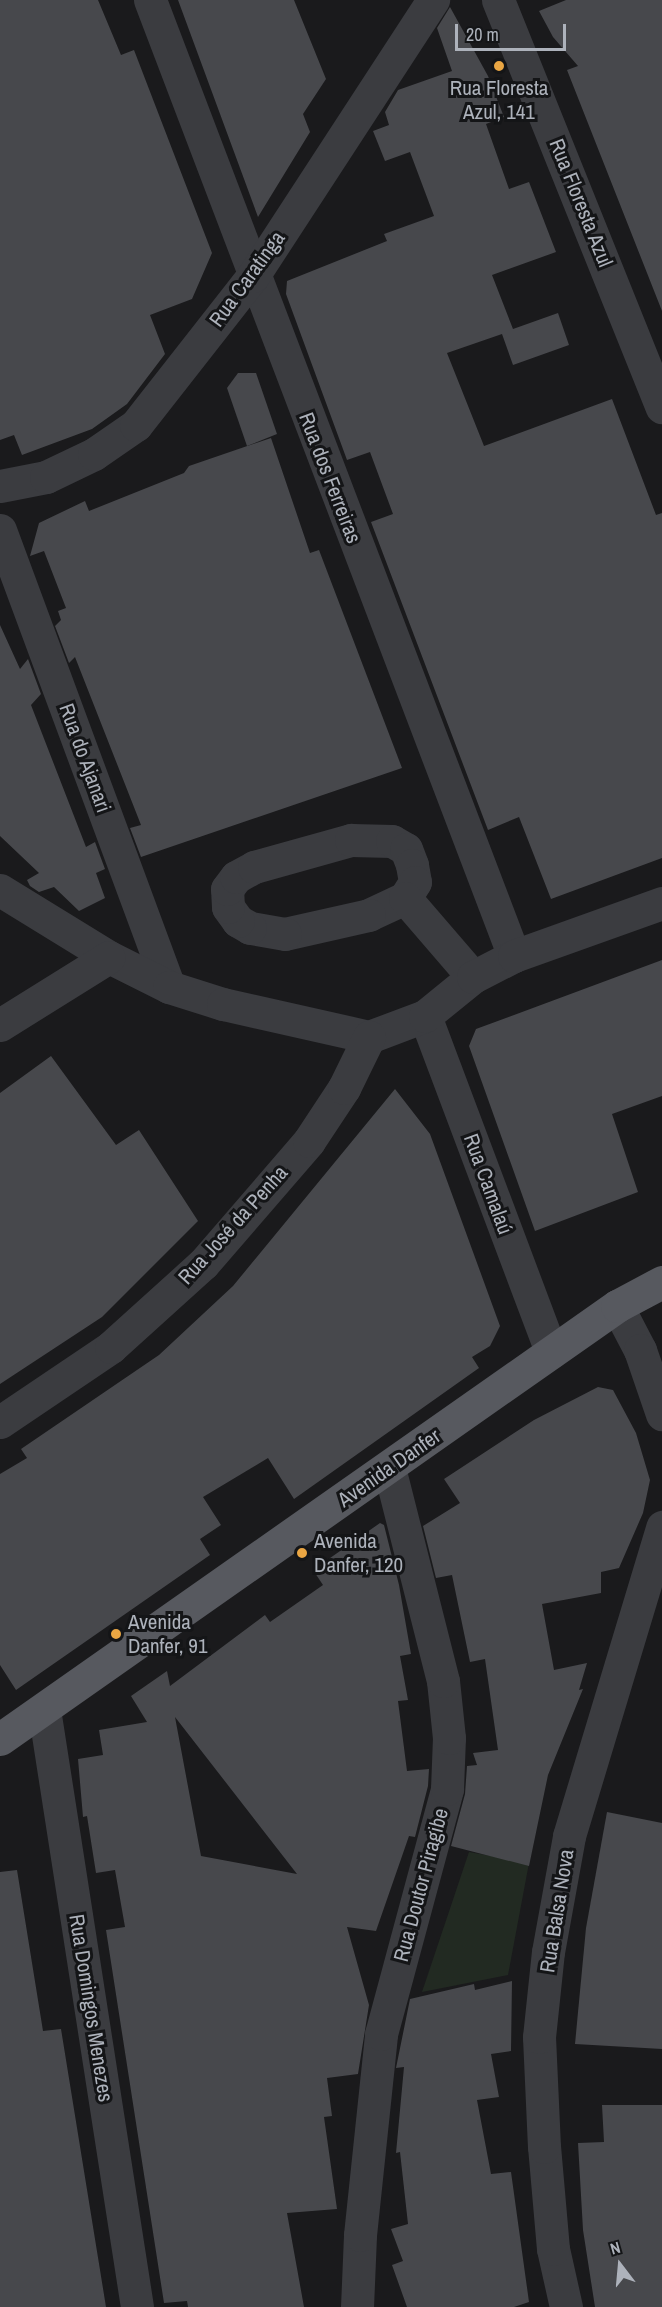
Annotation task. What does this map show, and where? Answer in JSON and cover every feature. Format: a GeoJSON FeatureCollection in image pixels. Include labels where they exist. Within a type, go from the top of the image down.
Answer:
{"type":"FeatureCollection","features":[{"type":"Feature","properties":{"kind":"main road","name":"Avenida Danfer"},"geometry":{"type":"LineString","coordinates":[[0,1739],[389,1468],[616,1306],[662,1282]]}},
{"type":"Feature","properties":{"kind":"street","name":"Rua dos Ferreiras"},"geometry":{"type":"LineString","coordinates":[[150,0],[253,276],[514,956]]}},
{"type":"Feature","properties":{"kind":"street","name":"Rua Caratinga"},"geometry":{"type":"LineString","coordinates":[[0,486],[46,477],[94,454],[136,425],[253,276],[433,0]]}},
{"type":"Feature","properties":{"kind":"street","name":"Rua Floresta Azul"},"geometry":{"type":"LineString","coordinates":[[498,0],[662,407]]}},
{"type":"Feature","properties":{"kind":"street","name":"Rua do Ajanari"},"geometry":{"type":"LineString","coordinates":[[0,530],[169,987]]}},
{"type":"Feature","properties":{"kind":"street"},"geometry":{"type":"LineString","coordinates":[[374,838],[392,841],[406,849],[415,882],[405,898],[369,915],[285,934],[250,928],[238,921],[228,906],[227,890],[236,877],[254,867],[351,840],[374,838]]}},
{"type":"Feature","properties":{"kind":"street"},"geometry":{"type":"LineString","coordinates":[[2,894],[109,957],[169,987],[223,1004],[369,1036],[425,1016],[473,977],[514,956],[662,903]]}},
{"type":"Feature","properties":{"kind":"street"},"geometry":{"type":"LineString","coordinates":[[405,898],[473,977]]}},
{"type":"Feature","properties":{"kind":"street"},"geometry":{"type":"LineString","coordinates":[[0,1025],[109,957]]}},
{"type":"Feature","properties":{"kind":"street","name":"Rua Camalaú"},"geometry":{"type":"LineString","coordinates":[[425,1016],[551,1352]]}},
{"type":"Feature","properties":{"kind":"street","name":"Rua José da Penha"},"geometry":{"type":"LineString","coordinates":[[0,1422],[111,1347],[203,1264],[309,1141],[344,1088],[369,1036]]}},
{"type":"Feature","properties":{"kind":"street"},"geometry":{"type":"LineString","coordinates":[[616,1306],[640,1350],[662,1414]]}},
{"type":"Feature","properties":{"kind":"street","name":"Rua Doutor Piragibe"},"geometry":{"type":"LineString","coordinates":[[357,2307],[362,2212],[381,2034],[447,1789],[449,1738],[443,1681],[389,1468]]}},
{"type":"Feature","properties":{"kind":"street","name":"Rua Balsa Nova"},"geometry":{"type":"LineString","coordinates":[[566,2307],[553,2249],[543,2147],[539,2037],[548,1953],[569,1836],[662,1527]]}},
{"type":"Feature","properties":{"kind":"street","name":"Rua Domingos Menezes"},"geometry":{"type":"LineString","coordinates":[[44,1709],[137,2307]]}},
{"type":"Feature","properties":{"kind":"shaded area"},"geometry":{"type":"Polygon","coordinates":[[[469,1852],[529,1863],[508,1975],[422,1992],[469,1852]]]}},
{"type":"Feature","properties":{"kind":"building"},"geometry":{"type":"Polygon","coordinates":[[[0,0],[98,0],[121,55],[134,50],[212,253],[192,299],[150,315],[165,354],[127,404],[92,429],[22,455],[14,435],[0,440],[0,0]]]}},
{"type":"Feature","properties":{"kind":"building"},"geometry":{"type":"Polygon","coordinates":[[[178,0],[294,0],[326,79],[303,114],[310,132],[258,217],[178,0]]]}},
{"type":"Feature","properties":{"kind":"building"},"geometry":{"type":"Polygon","coordinates":[[[566,0],[662,0],[662,311],[567,70],[578,66],[553,37],[539,11],[566,0]]]}},
{"type":"Feature","properties":{"kind":"building"},"geometry":{"type":"Polygon","coordinates":[[[450,7],[488,76],[504,117],[486,124],[509,189],[529,182],[556,252],[492,275],[513,329],[558,313],[569,345],[513,365],[502,334],[447,353],[484,446],[612,399],[656,515],[662,513],[662,858],[551,899],[519,817],[488,830],[371,522],[393,514],[370,452],[347,460],[286,294],[287,281],[387,241],[384,234],[434,216],[410,152],[385,161],[373,131],[389,125],[385,112],[398,90],[452,71],[437,28],[450,7]]]}},
{"type":"Feature","properties":{"kind":"building"},"geometry":{"type":"Polygon","coordinates":[[[238,373],[256,373],[277,434],[247,446],[227,388],[238,373]]]}},
{"type":"Feature","properties":{"kind":"building"},"geometry":{"type":"Polygon","coordinates":[[[271,438],[310,553],[319,550],[402,768],[141,857],[130,828],[141,825],[75,657],[69,663],[55,626],[61,620],[58,611],[66,608],[44,551],[30,556],[39,523],[85,501],[89,511],[184,473],[189,466],[271,438]]]}},
{"type":"Feature","properties":{"kind":"building"},"geometry":{"type":"Polygon","coordinates":[[[0,625],[20,669],[28,659],[41,694],[31,705],[86,847],[95,842],[105,869],[96,873],[105,898],[79,911],[54,887],[39,892],[30,886],[27,880],[39,873],[0,836],[0,625]]]}},
{"type":"Feature","properties":{"kind":"building"},"geometry":{"type":"Polygon","coordinates":[[[662,960],[662,1096],[612,1114],[638,1192],[535,1231],[469,1046],[476,1029],[662,960]]]}},
{"type":"Feature","properties":{"kind":"building"},"geometry":{"type":"Polygon","coordinates":[[[51,1056],[116,1145],[139,1130],[198,1221],[102,1317],[0,1384],[0,1093],[51,1056]]]}},
{"type":"Feature","properties":{"kind":"building"},"geometry":{"type":"Polygon","coordinates":[[[395,1089],[430,1134],[500,1326],[490,1346],[472,1357],[479,1368],[294,1499],[268,1458],[203,1497],[221,1525],[200,1539],[210,1555],[16,1690],[0,1665],[0,1474],[27,1458],[21,1449],[159,1355],[233,1286],[395,1089]]]}},
{"type":"Feature","properties":{"kind":"building"},"geometry":{"type":"Polygon","coordinates":[[[598,1387],[613,1390],[636,1433],[650,1480],[643,1513],[619,1568],[601,1572],[601,1593],[542,1604],[554,1670],[587,1663],[579,1690],[583,1689],[548,1775],[529,1866],[451,1846],[465,1794],[467,1766],[477,1765],[473,1753],[498,1750],[485,1659],[470,1662],[452,1575],[436,1578],[423,1526],[460,1503],[444,1479],[534,1420],[598,1387]]]}},
{"type":"Feature","properties":{"kind":"building"},"geometry":{"type":"Polygon","coordinates":[[[380,1523],[384,1525],[399,1585],[411,1654],[400,1656],[408,1700],[398,1701],[407,1771],[429,1769],[428,1786],[415,1837],[409,1836],[376,1931],[347,1927],[369,2005],[358,2074],[327,2078],[332,2116],[324,2117],[337,2209],[287,2213],[304,2307],[188,2307],[187,2301],[164,2303],[106,1930],[125,1927],[115,1870],[96,1873],[87,1816],[83,1817],[78,1759],[103,1755],[99,1730],[147,1722],[131,1696],[167,1671],[170,1686],[265,1615],[270,1622],[323,1585],[313,1570],[380,1523]],[[175,1717],[201,1856],[297,1874],[175,1717]]]}},
{"type":"Feature","properties":{"kind":"building"},"geometry":{"type":"Polygon","coordinates":[[[607,1812],[662,1823],[662,2049],[575,2044],[586,1928],[607,1812]]]}},
{"type":"Feature","properties":{"kind":"building"},"geometry":{"type":"Polygon","coordinates":[[[17,1870],[43,2031],[61,2029],[106,2307],[0,2307],[0,1872],[17,1870]]]}},
{"type":"Feature","properties":{"kind":"building"},"geometry":{"type":"Polygon","coordinates":[[[512,1981],[511,2051],[491,2054],[499,2097],[477,2100],[491,2174],[511,2172],[529,2302],[514,2307],[407,2307],[392,2265],[403,2261],[391,2229],[408,2224],[400,2152],[396,2153],[404,2067],[396,2068],[410,1999],[474,1984],[475,1990],[512,1981]]]}},
{"type":"Feature","properties":{"kind":"building"},"geometry":{"type":"Polygon","coordinates":[[[602,2105],[662,2105],[662,2307],[595,2307],[583,2230],[578,2143],[604,2142],[602,2105]]]}},
{"type":"Feature","properties":{"kind":"place","name":"Rua Floresta Azul, 141"},"geometry":{"type":"Point","coordinates":[499,66]}},
{"type":"Feature","properties":{"kind":"place","name":"Avenida Danfer, 120"},"geometry":{"type":"Point","coordinates":[302,1553]}},
{"type":"Feature","properties":{"kind":"place","name":"Avenida Danfer, 91"},"geometry":{"type":"Point","coordinates":[116,1634]}}]}
